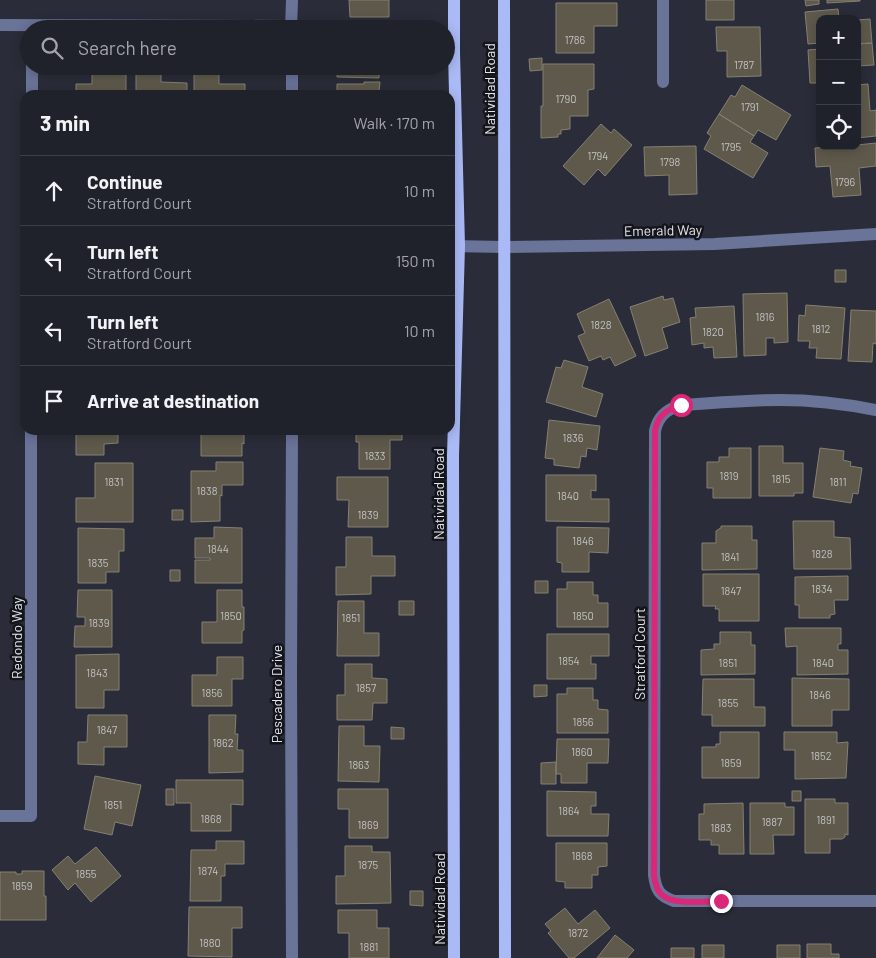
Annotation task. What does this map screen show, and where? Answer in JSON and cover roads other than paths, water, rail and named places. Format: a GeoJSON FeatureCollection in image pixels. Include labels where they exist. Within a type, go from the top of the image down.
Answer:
{"type":"FeatureCollection","features":[{"type":"Feature","properties":{"kind":"main road","name":"Natividad Road"},"geometry":{"type":"LineString","coordinates":[[454,0],[454,20]]}},
{"type":"Feature","properties":{"kind":"main road","name":"Natividad Road"},"geometry":{"type":"LineString","coordinates":[[504,0],[505,958]]}},
{"type":"Feature","properties":{"kind":"main road","name":"Natividad Road"},"geometry":{"type":"LineString","coordinates":[[454,75],[454,90]]}},
{"type":"Feature","properties":{"kind":"main road","name":"Natividad Road"},"geometry":{"type":"LineString","coordinates":[[453,435],[454,958]]}},
{"type":"Feature","properties":{"kind":"street"},"geometry":{"type":"LineString","coordinates":[[292,0],[292,20]]}},
{"type":"Feature","properties":{"kind":"street"},"geometry":{"type":"LineString","coordinates":[[663,0],[663,82]]}},
{"type":"Feature","properties":{"kind":"street"},"geometry":{"type":"LineString","coordinates":[[0,25],[20,26]]}},
{"type":"Feature","properties":{"kind":"street"},"geometry":{"type":"LineString","coordinates":[[32,75],[32,90]]}},
{"type":"Feature","properties":{"kind":"street"},"geometry":{"type":"LineString","coordinates":[[292,75],[292,90]]}},
{"type":"Feature","properties":{"kind":"street","name":"Emerald Way"},"geometry":{"type":"LineString","coordinates":[[455,246],[715,244],[876,234]]}},
{"type":"Feature","properties":{"kind":"street","name":"Stratford Court"},"geometry":{"type":"LineString","coordinates":[[876,410],[836,403],[779,400],[681,405],[667,410],[656,425],[654,876],[655,884],[661,894],[674,901],[876,901]]}},
{"type":"Feature","properties":{"kind":"street","name":"Redondo Way"},"geometry":{"type":"LineString","coordinates":[[0,816],[31,816],[31,435]]}},
{"type":"Feature","properties":{"kind":"street","name":"Pescadero Drive"},"geometry":{"type":"LineString","coordinates":[[292,435],[292,958]]}}]}
